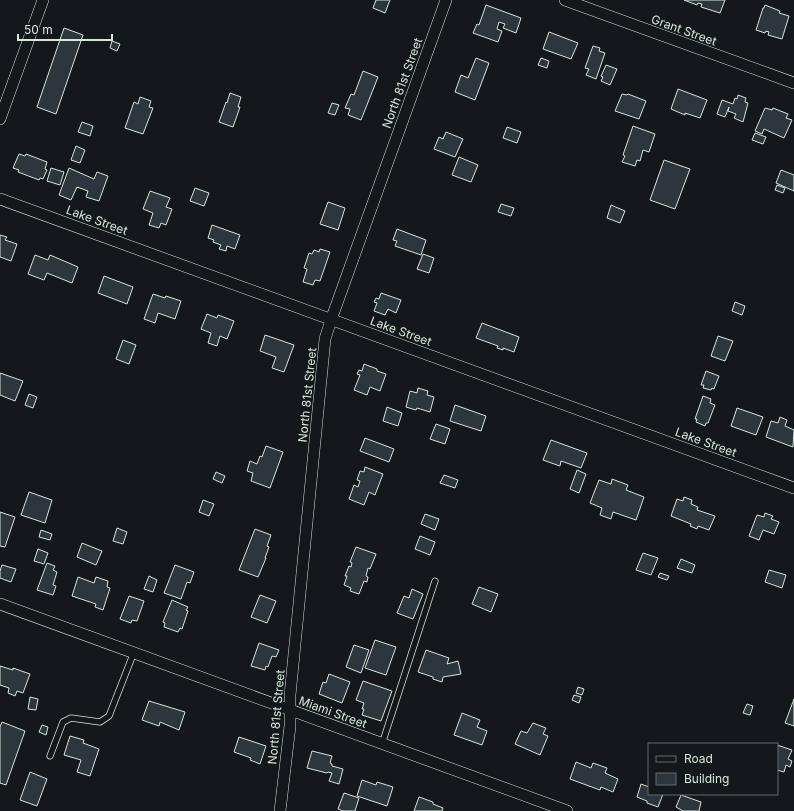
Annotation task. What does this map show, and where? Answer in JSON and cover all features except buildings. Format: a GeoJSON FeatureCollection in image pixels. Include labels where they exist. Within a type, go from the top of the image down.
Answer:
{"type":"FeatureCollection","features":[{"type":"Feature","properties":{"kind":"street","name":"North 81st Street"},"geometry":{"type":"LineString","coordinates":[[280,811],[290,726],[290,695],[325,339],[446,0]]}},
{"type":"Feature","properties":{"kind":"street","name":"Grant Street"},"geometry":{"type":"LineString","coordinates":[[565,0],[794,84]]}},
{"type":"Feature","properties":{"kind":"street"},"geometry":{"type":"LineString","coordinates":[[0,120],[41,1]]}},
{"type":"Feature","properties":{"kind":"street","name":"Lake Street"},"geometry":{"type":"LineString","coordinates":[[0,199],[794,488]]}},
{"type":"Feature","properties":{"kind":"street","name":"Miami Street"},"geometry":{"type":"LineString","coordinates":[[0,604],[567,811]]}},
{"type":"Feature","properties":{"kind":"lane"},"geometry":{"type":"LineString","coordinates":[[382,744],[435,581]]}},
{"type":"Feature","properties":{"kind":"lane"},"geometry":{"type":"LineString","coordinates":[[50,756],[63,722],[71,718],[100,722],[109,716],[134,652]]}}]}
